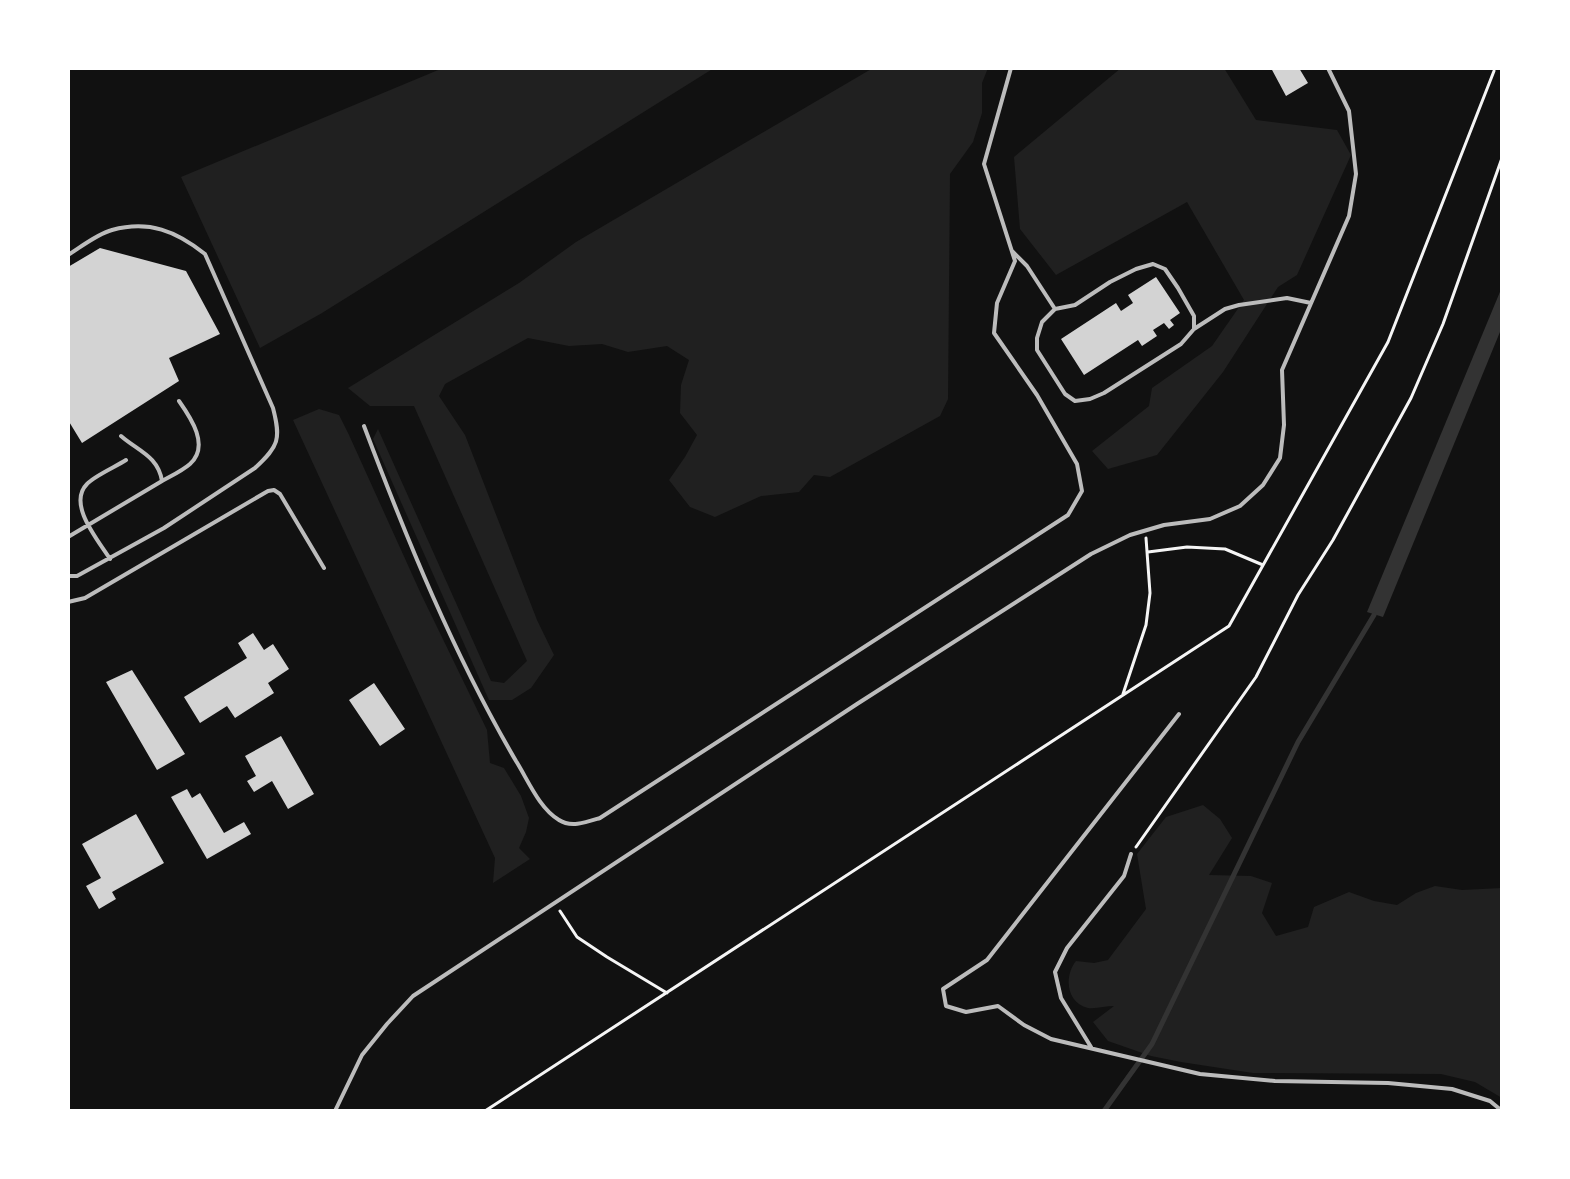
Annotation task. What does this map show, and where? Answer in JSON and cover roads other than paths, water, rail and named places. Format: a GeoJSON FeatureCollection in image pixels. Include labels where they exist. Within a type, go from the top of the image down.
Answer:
{"type":"FeatureCollection","features":[{"type":"Feature","properties":{"kind":"lane"},"geometry":{"type":"LineString","coordinates":[[364,426],[386,486],[460,657],[542,804],[560,822],[579,824],[600,818],[1068,515],[1082,491],[1077,464],[1037,395],[994,333],[997,303],[1015,261],[984,164],[1011,68]]}},
{"type":"Feature","properties":{"kind":"lane"},"geometry":{"type":"LineString","coordinates":[[335,1111],[362,1055],[413,996],[1091,554],[1130,535],[1164,525],[1210,519],[1240,506],[1263,485],[1280,458],[1284,425],[1282,370],[1349,216],[1356,174],[1349,111],[1328,68]]}},
{"type":"Feature","properties":{"kind":"lane"},"geometry":{"type":"LineString","coordinates":[[68,255],[109,230],[146,226],[184,238],[205,254],[273,408],[278,427],[277,442],[270,454],[255,468],[164,528],[77,576],[68,576]]}},
{"type":"Feature","properties":{"kind":"lane"},"geometry":{"type":"LineString","coordinates":[[1011,249],[1027,266],[1055,309]]}},
{"type":"Feature","properties":{"kind":"lane"},"geometry":{"type":"LineString","coordinates":[[1194,329],[1194,316],[1178,288],[1165,269],[1153,264],[1110,282],[1075,305],[1055,309],[1042,322],[1037,350],[1065,394],[1075,401],[1090,399],[1181,344],[1194,329],[1225,309],[1287,298],[1311,303]]}},
{"type":"Feature","properties":{"kind":"lane"},"geometry":{"type":"LineString","coordinates":[[68,537],[191,464],[199,442],[195,425],[179,401]]}},
{"type":"Feature","properties":{"kind":"lane"},"geometry":{"type":"LineString","coordinates":[[121,436],[155,462],[162,481]]}},
{"type":"Feature","properties":{"kind":"lane"},"geometry":{"type":"LineString","coordinates":[[110,559],[80,508],[80,498],[86,484],[126,460]]}},
{"type":"Feature","properties":{"kind":"lane"},"geometry":{"type":"LineString","coordinates":[[68,602],[85,598],[274,490],[280,494],[324,568]]}},
{"type":"Feature","properties":{"kind":"lane"},"geometry":{"type":"LineString","coordinates":[[1179,714],[987,960],[943,989],[946,1006],[966,1012],[998,1006],[1051,1039],[1200,1074],[1275,1081],[1388,1083],[1452,1089],[1490,1101],[1502,1111]]}},
{"type":"Feature","properties":{"kind":"lane"},"geometry":{"type":"LineString","coordinates":[[1091,1047],[1061,998],[1055,972],[1067,948],[1124,876],[1131,854]]}},
{"type":"Feature","properties":{"kind":"waterway"},"geometry":{"type":"LineString","coordinates":[[1104,1111],[1152,1044],[1298,742],[1374,615]]}}]}
